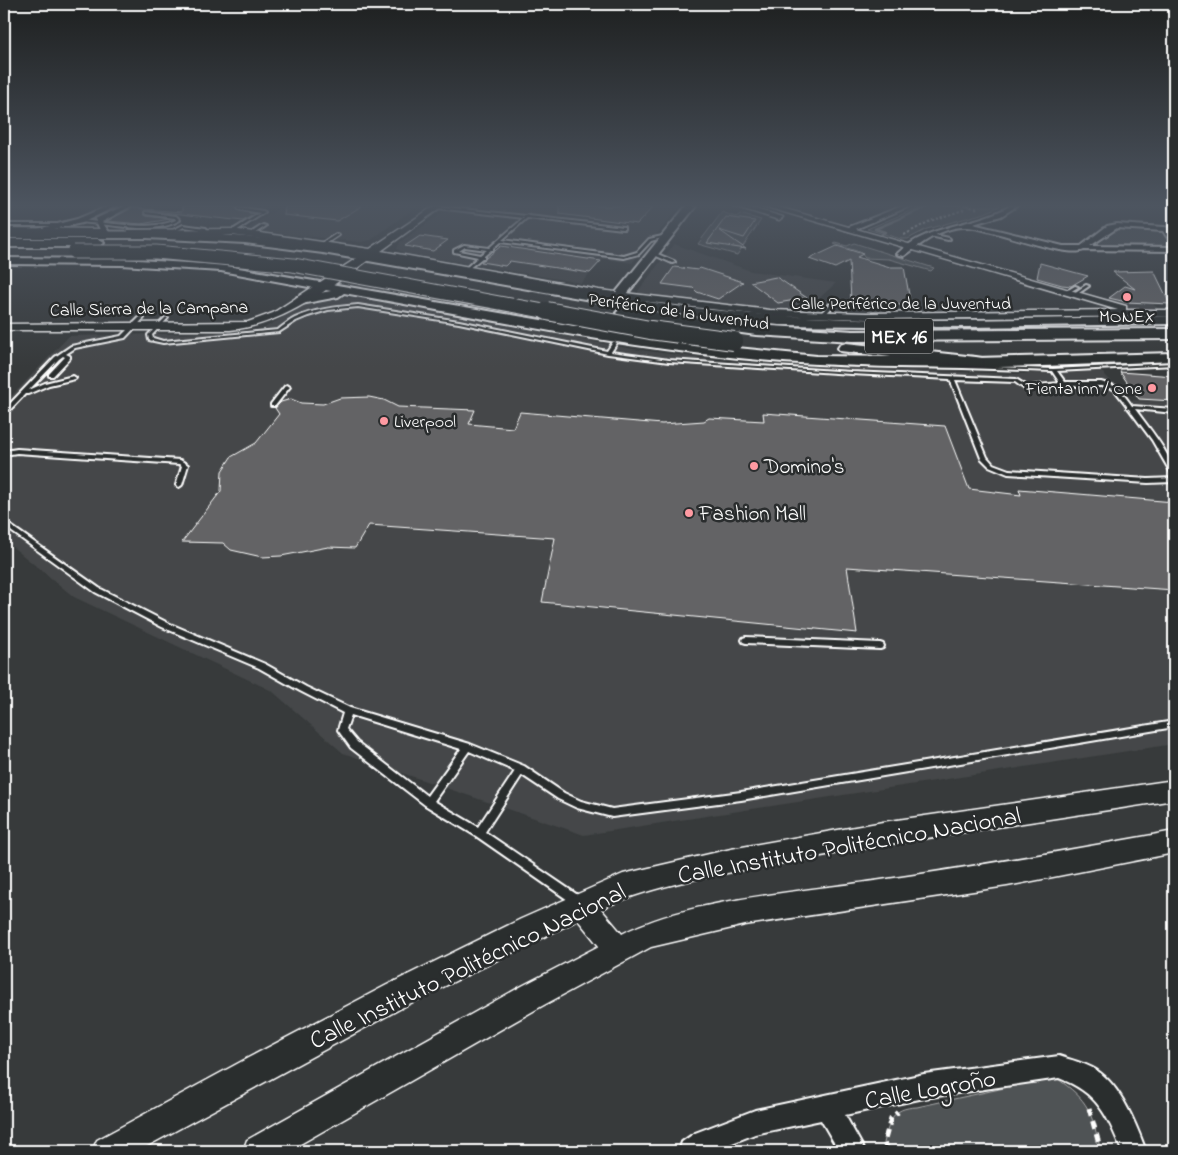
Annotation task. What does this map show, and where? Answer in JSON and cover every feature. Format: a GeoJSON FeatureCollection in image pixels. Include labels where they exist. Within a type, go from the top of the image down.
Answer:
{"type":"FeatureCollection","features":[{"type":"Feature","properties":{"kind":"highway","name":"Periférico de la Juventud"},"geometry":{"type":"LineString","coordinates":[[239,260],[293,265],[582,318],[734,341],[842,348],[1174,344]]}},
{"type":"Feature","properties":{"kind":"highway","name":"Periférico de la Juventud"},"geometry":{"type":"LineString","coordinates":[[321,260],[623,306],[756,330],[853,336],[1174,334]]}},
{"type":"Feature","properties":{"kind":"highway"},"geometry":{"type":"LineString","coordinates":[[623,306],[779,321]]}},
{"type":"Feature","properties":{"kind":"highway"},"geometry":{"type":"LineString","coordinates":[[842,348],[976,362]]}},
{"type":"Feature","properties":{"kind":"main road"},"geometry":{"type":"LineString","coordinates":[[270,276],[297,272],[316,266],[323,260]]}},
{"type":"Feature","properties":{"kind":"main road"},"geometry":{"type":"LineString","coordinates":[[357,292],[352,279],[360,271],[375,265],[398,260]]}},
{"type":"Feature","properties":{"kind":"main road","name":"Calle Periférico de la Juventud"},"geometry":{"type":"LineString","coordinates":[[398,260],[623,306],[779,321],[966,323],[1174,320]]}},
{"type":"Feature","properties":{"kind":"main road"},"geometry":{"type":"LineString","coordinates":[[623,306],[649,260]]}},
{"type":"Feature","properties":{"kind":"main road"},"geometry":{"type":"LineString","coordinates":[[4,261],[173,264],[221,268],[657,344],[798,359]]}},
{"type":"Feature","properties":{"kind":"main road"},"geometry":{"type":"LineString","coordinates":[[288,279],[295,289],[297,298],[335,293],[374,295]]}},
{"type":"Feature","properties":{"kind":"main road"},"geometry":{"type":"LineString","coordinates":[[419,303],[443,312],[611,348],[755,360],[976,362],[1174,357]]}},
{"type":"Feature","properties":{"kind":"street","name":"Calle Sierra de la Campana"},"geometry":{"type":"LineString","coordinates":[[6,319],[58,317],[138,323],[157,327],[250,325],[266,320],[355,260]]}},
{"type":"Feature","properties":{"kind":"street"},"geometry":{"type":"LineString","coordinates":[[398,260],[468,268],[623,306],[733,306],[822,315],[1174,313]]}},
{"type":"Feature","properties":{"kind":"street"},"geometry":{"type":"LineString","coordinates":[[921,260],[1021,290]]}},
{"type":"Feature","properties":{"kind":"street"},"geometry":{"type":"LineString","coordinates":[[961,260],[1109,301],[1140,313]]}},
{"type":"Feature","properties":{"kind":"street"},"geometry":{"type":"LineString","coordinates":[[1049,299],[1069,291]]}},
{"type":"Feature","properties":{"kind":"street","name":"Calle Sierra de la Campana"},"geometry":{"type":"LineString","coordinates":[[4,328],[45,328],[138,323],[166,318],[241,317],[261,312],[297,298]]}},
{"type":"Feature","properties":{"kind":"street"},"geometry":{"type":"LineString","coordinates":[[1061,303],[1071,314]]}},
{"type":"Feature","properties":{"kind":"street"},"geometry":{"type":"LineString","coordinates":[[45,328],[58,317]]}},
{"type":"Feature","properties":{"kind":"street","name":"Calle Instituto Politécnico Nacional"},"geometry":{"type":"LineString","coordinates":[[108,1151],[258,1068],[397,995],[623,886],[731,861],[883,833],[1174,790]]}},
{"type":"Feature","properties":{"kind":"street"},"geometry":{"type":"LineString","coordinates":[[258,1151],[618,949],[647,935],[745,912],[1008,874],[1174,842]]}},
{"type":"Feature","properties":{"kind":"street"},"geometry":{"type":"LineString","coordinates":[[582,905],[618,949]]}},
{"type":"Feature","properties":{"kind":"street","name":"Calle Logroño"},"geometry":{"type":"LineString","coordinates":[[691,1151],[704,1142],[755,1122],[924,1086],[1058,1067],[1088,1078],[1105,1096],[1117,1110],[1134,1151]]}},
{"type":"Feature","properties":{"kind":"street"},"geometry":{"type":"LineString","coordinates":[[827,1108],[853,1151]]}},
{"type":"Feature","properties":{"kind":"lane"},"geometry":{"type":"LineString","coordinates":[[468,268],[478,260]]}},
{"type":"Feature","properties":{"kind":"lane"},"geometry":{"type":"LineString","coordinates":[[668,260],[673,262]]}},
{"type":"Feature","properties":{"kind":"lane"},"geometry":{"type":"LineString","coordinates":[[1069,291],[1087,286]]}},
{"type":"Feature","properties":{"kind":"lane"},"geometry":{"type":"LineString","coordinates":[[822,315],[836,301]]}},
{"type":"Feature","properties":{"kind":"lane"},"geometry":{"type":"LineString","coordinates":[[166,318],[150,335],[151,339],[163,342],[279,332],[294,320],[306,315],[336,308],[358,306],[611,348],[669,361],[757,368],[1016,381],[1023,383],[1026,388],[1064,384],[1101,384],[1113,386],[1127,400],[1129,407],[1155,440],[1174,473]]}},
{"type":"Feature","properties":{"kind":"lane"},"geometry":{"type":"LineString","coordinates":[[4,414],[23,394],[46,375],[64,355],[79,344],[123,337],[138,323]]}},
{"type":"Feature","properties":{"kind":"lane"},"geometry":{"type":"LineString","coordinates":[[898,362],[958,369],[1053,370],[1174,364]]}},
{"type":"Feature","properties":{"kind":"lane"},"geometry":{"type":"LineString","coordinates":[[1053,370],[1064,384]]}},
{"type":"Feature","properties":{"kind":"lane"},"geometry":{"type":"LineString","coordinates":[[23,394],[54,382],[73,378]]}},
{"type":"Feature","properties":{"kind":"lane"},"geometry":{"type":"LineString","coordinates":[[952,378],[984,458],[996,468],[1008,472],[1073,477],[1148,481],[1174,480]]}},
{"type":"Feature","properties":{"kind":"lane"},"geometry":{"type":"LineString","coordinates":[[273,405],[288,387]]}},
{"type":"Feature","properties":{"kind":"lane"},"geometry":{"type":"LineString","coordinates":[[1129,407],[1174,411]]}},
{"type":"Feature","properties":{"kind":"lane"},"geometry":{"type":"LineString","coordinates":[[4,454],[17,451],[180,462],[185,465],[179,484]]}},
{"type":"Feature","properties":{"kind":"lane"},"geometry":{"type":"LineString","coordinates":[[4,523],[97,590],[165,625],[262,666],[302,689],[348,711],[467,747],[521,769],[555,792],[580,805],[612,813],[963,761],[1174,724]]}},
{"type":"Feature","properties":{"kind":"lane"},"geometry":{"type":"LineString","coordinates":[[746,640],[880,646]]}},
{"type":"Feature","properties":{"kind":"lane"},"geometry":{"type":"LineString","coordinates":[[348,711],[342,726],[345,736],[375,762],[428,802],[479,832],[582,905]]}},
{"type":"Feature","properties":{"kind":"lane"},"geometry":{"type":"LineString","coordinates":[[428,802],[467,747]]}},
{"type":"Feature","properties":{"kind":"lane"},"geometry":{"type":"LineString","coordinates":[[479,832],[521,769]]}},
{"type":"Feature","properties":{"kind":"path"},"geometry":{"type":"LineString","coordinates":[[1087,1104],[1101,1151]]}},
{"type":"Feature","properties":{"kind":"path"},"geometry":{"type":"LineString","coordinates":[[888,1151],[884,1143],[891,1118],[903,1108]]}},
{"type":"Feature","properties":{"kind":"shaded area"},"geometry":{"type":"Polygon","coordinates":[[[444,260],[603,260],[581,283],[444,260]]]}},
{"type":"Feature","properties":{"kind":"shaded area"},"geometry":{"type":"Polygon","coordinates":[[[610,260],[635,260],[632,263],[610,260]]]}},
{"type":"Feature","properties":{"kind":"shaded area"},"geometry":{"type":"Polygon","coordinates":[[[662,260],[719,260],[751,271],[836,283],[804,312],[638,295],[638,291],[662,260]]]}},
{"type":"Feature","properties":{"kind":"shaded area"},"geometry":{"type":"Polygon","coordinates":[[[892,260],[908,260],[934,268],[931,271],[892,260]]]}},
{"type":"Feature","properties":{"kind":"shaded area"},"geometry":{"type":"Polygon","coordinates":[[[1128,284],[1161,311],[1130,308],[1106,300],[1128,284]]]}},
{"type":"Feature","properties":{"kind":"shaded area","name":"Fashion Mall"},"geometry":{"type":"Polygon","coordinates":[[[325,296],[360,298],[633,349],[737,363],[1012,374],[1100,370],[1130,400],[1174,402],[1174,744],[584,835],[343,753],[272,691],[74,597],[4,540],[4,404],[69,336],[246,332],[263,329],[308,302],[325,296]]]}},
{"type":"Feature","properties":{"kind":"shaded area"},"geometry":{"type":"Polygon","coordinates":[[[1055,1077],[1076,1093],[1087,1108],[1101,1151],[888,1151],[884,1143],[890,1122],[902,1110],[1055,1077]]]}},
{"type":"Feature","properties":{"kind":"building"},"geometry":{"type":"Polygon","coordinates":[[[484,260],[601,261],[590,273],[510,261],[505,266],[481,262],[484,260]]]}},
{"type":"Feature","properties":{"kind":"building"},"geometry":{"type":"Polygon","coordinates":[[[812,260],[867,260],[890,267],[904,267],[911,306],[851,301],[849,261],[835,268],[812,260]]]}},
{"type":"Feature","properties":{"kind":"building"},"geometry":{"type":"Polygon","coordinates":[[[1040,263],[1088,276],[1071,286],[1062,285],[1037,278],[1040,263]]]}},
{"type":"Feature","properties":{"kind":"building"},"geometry":{"type":"Polygon","coordinates":[[[674,267],[698,270],[700,268],[743,282],[718,299],[697,292],[693,288],[662,284],[674,267]]]}},
{"type":"Feature","properties":{"kind":"building"},"geometry":{"type":"Polygon","coordinates":[[[1154,271],[1170,304],[1126,302],[1109,298],[1125,286],[1135,289],[1113,272],[1154,271]]]}},
{"type":"Feature","properties":{"kind":"building"},"geometry":{"type":"Polygon","coordinates":[[[776,277],[807,298],[778,303],[750,282],[776,277]]]}},
{"type":"Feature","properties":{"kind":"building","name":"Fienta inn / One"},"geometry":{"type":"Polygon","coordinates":[[[1120,372],[1174,376],[1174,401],[1139,399],[1120,372]]]}},
{"type":"Feature","properties":{"kind":"building","name":"Fashion Mall"},"geometry":{"type":"Polygon","coordinates":[[[369,397],[384,400],[398,407],[475,410],[469,424],[513,428],[520,412],[662,424],[704,421],[709,418],[764,421],[763,413],[945,426],[969,489],[1021,495],[1019,489],[1174,502],[1174,590],[847,567],[857,633],[542,602],[555,538],[369,525],[355,548],[328,547],[281,556],[262,557],[231,550],[223,543],[182,542],[221,491],[222,471],[231,457],[256,443],[279,414],[275,408],[281,402],[291,399],[301,403],[323,404],[340,398],[369,397]]]}},
{"type":"Feature","properties":{"kind":"place","name":"MONEX"},"geometry":{"type":"Point","coordinates":[1127,297]}},
{"type":"Feature","properties":{"kind":"place","name":"Fienta inn / One"},"geometry":{"type":"Point","coordinates":[1152,388]}},
{"type":"Feature","properties":{"kind":"place","name":"Liverpool"},"geometry":{"type":"Point","coordinates":[384,421]}},
{"type":"Feature","properties":{"kind":"place","name":"Domino's"},"geometry":{"type":"Point","coordinates":[754,466]}},
{"type":"Feature","properties":{"kind":"place","name":"Fashion Mall"},"geometry":{"type":"Point","coordinates":[689,513]}}]}
